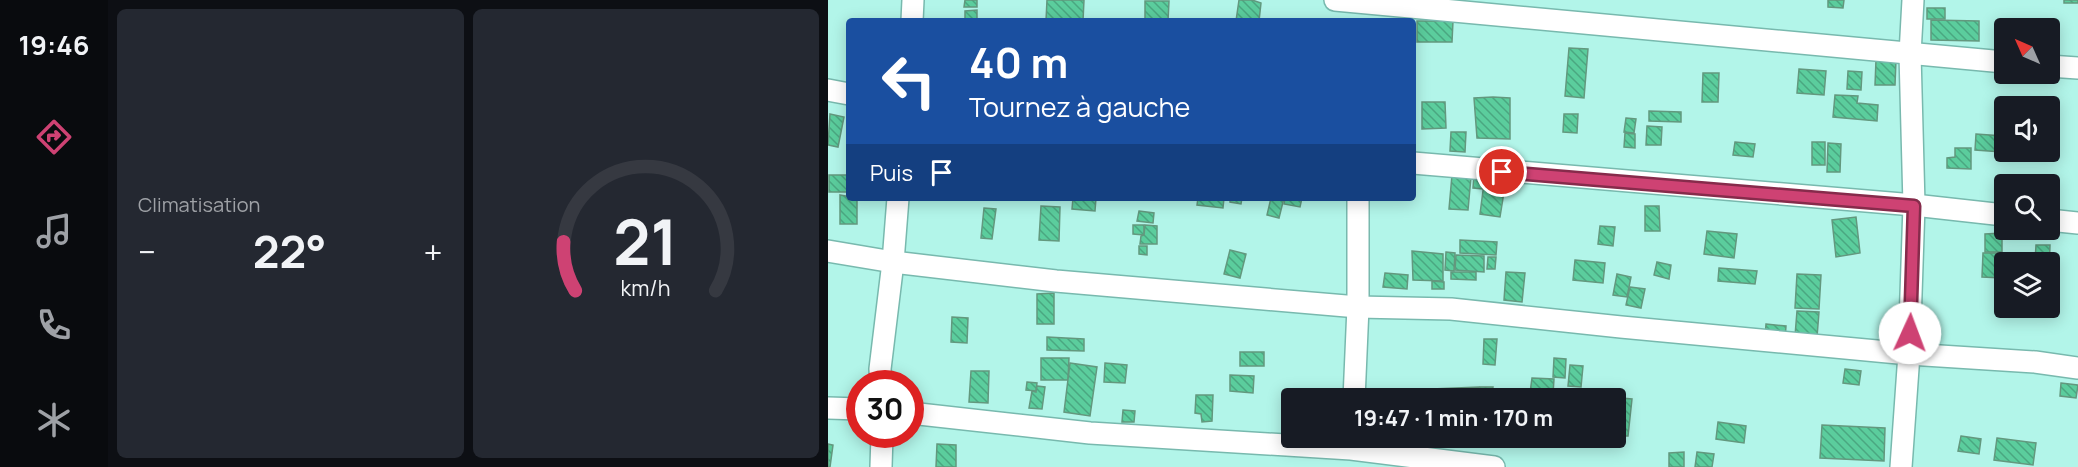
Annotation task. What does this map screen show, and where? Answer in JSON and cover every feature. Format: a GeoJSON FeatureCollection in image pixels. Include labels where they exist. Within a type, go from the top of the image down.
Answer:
{"type":"FeatureCollection","features":[{"type":"Feature","properties":{"kind":"street"},"geometry":{"type":"LineString","coordinates":[[912,18],[913,0]]}},
{"type":"Feature","properties":{"kind":"street"},"geometry":{"type":"LineString","coordinates":[[1335,0],[1375,8],[1592,22],[1994,61]]}},
{"type":"Feature","properties":{"kind":"street"},"geometry":{"type":"LineString","coordinates":[[1901,467],[1909,354],[1914,206],[1910,54],[1913,0]]}},
{"type":"Feature","properties":{"kind":"street"},"geometry":{"type":"LineString","coordinates":[[2060,67],[2078,68]]}},
{"type":"Feature","properties":{"kind":"street"},"geometry":{"type":"LineString","coordinates":[[828,90],[846,93]]}},
{"type":"Feature","properties":{"kind":"street"},"geometry":{"type":"LineString","coordinates":[[1416,163],[1994,214]]}},
{"type":"Feature","properties":{"kind":"street"},"geometry":{"type":"LineString","coordinates":[[880,370],[898,201]]}},
{"type":"Feature","properties":{"kind":"street"},"geometry":{"type":"LineString","coordinates":[[1354,388],[1358,307],[1358,201]]}},
{"type":"Feature","properties":{"kind":"street"},"geometry":{"type":"LineString","coordinates":[[2060,221],[2078,223]]}},
{"type":"Feature","properties":{"kind":"street"},"geometry":{"type":"LineString","coordinates":[[828,251],[893,262],[1056,281],[1358,307],[1451,309],[1909,354],[2036,362],[2078,368]]}},
{"type":"Feature","properties":{"kind":"street"},"geometry":{"type":"LineString","coordinates":[[828,408],[846,409]]}},
{"type":"Feature","properties":{"kind":"street"},"geometry":{"type":"LineString","coordinates":[[924,415],[1090,434],[1351,451],[1494,467]]}},
{"type":"Feature","properties":{"kind":"street"},"geometry":{"type":"LineString","coordinates":[[881,467],[882,448]]}},
{"type":"Feature","properties":{"kind":"building"},"geometry":{"type":"Polygon","coordinates":[[[965,0],[977,0],[977,7],[964,7],[965,0]]]}},
{"type":"Feature","properties":{"kind":"building"},"geometry":{"type":"Polygon","coordinates":[[[1047,0],[1084,0],[1083,18],[1046,18],[1047,0]]]}},
{"type":"Feature","properties":{"kind":"building"},"geometry":{"type":"Polygon","coordinates":[[[1239,0],[1261,3],[1259,18],[1236,18],[1239,0]]]}},
{"type":"Feature","properties":{"kind":"building"},"geometry":{"type":"Polygon","coordinates":[[[1828,0],[1844,0],[1843,8],[1828,7],[1828,0]]]}},
{"type":"Feature","properties":{"kind":"building"},"geometry":{"type":"Polygon","coordinates":[[[2064,0],[2078,0],[2078,3],[2064,3],[2064,0]]]}},
{"type":"Feature","properties":{"kind":"building"},"geometry":{"type":"Polygon","coordinates":[[[1145,1],[1169,1],[1168,18],[1145,18],[1145,1]]]}},
{"type":"Feature","properties":{"kind":"building"},"geometry":{"type":"Polygon","coordinates":[[[1927,8],[1945,8],[1945,19],[1927,19],[1927,8]]]}},
{"type":"Feature","properties":{"kind":"building"},"geometry":{"type":"Polygon","coordinates":[[[977,10],[977,18],[965,18],[965,11],[977,10]]]}},
{"type":"Feature","properties":{"kind":"building"},"geometry":{"type":"Polygon","coordinates":[[[1931,20],[1979,21],[1979,41],[1931,40],[1931,20]]]}},
{"type":"Feature","properties":{"kind":"building"},"geometry":{"type":"Polygon","coordinates":[[[1417,21],[1453,21],[1452,42],[1417,42],[1417,21]]]}},
{"type":"Feature","properties":{"kind":"building"},"geometry":{"type":"Polygon","coordinates":[[[1569,48],[1588,49],[1584,98],[1565,96],[1569,48]]]}},
{"type":"Feature","properties":{"kind":"building"},"geometry":{"type":"Polygon","coordinates":[[[1876,60],[1896,60],[1895,85],[1875,85],[1876,60]]]}},
{"type":"Feature","properties":{"kind":"building"},"geometry":{"type":"Polygon","coordinates":[[[1799,69],[1826,71],[1824,95],[1797,93],[1799,69]]]}},
{"type":"Feature","properties":{"kind":"building"},"geometry":{"type":"Polygon","coordinates":[[[1848,71],[1862,72],[1861,90],[1847,89],[1848,71]]]}},
{"type":"Feature","properties":{"kind":"building"},"geometry":{"type":"Polygon","coordinates":[[[1703,73],[1719,73],[1718,102],[1702,102],[1703,73]]]}},
{"type":"Feature","properties":{"kind":"building"},"geometry":{"type":"Polygon","coordinates":[[[1835,95],[1858,96],[1857,103],[1878,105],[1877,121],[1833,117],[1835,95]]]}},
{"type":"Feature","properties":{"kind":"building"},"geometry":{"type":"Polygon","coordinates":[[[1474,98],[1510,98],[1510,139],[1477,138],[1474,98]]]}},
{"type":"Feature","properties":{"kind":"building"},"geometry":{"type":"Polygon","coordinates":[[[1422,102],[1445,102],[1446,128],[1422,129],[1422,102]]]}},
{"type":"Feature","properties":{"kind":"building"},"geometry":{"type":"Polygon","coordinates":[[[1649,111],[1681,112],[1681,122],[1649,121],[1649,111]]]}},
{"type":"Feature","properties":{"kind":"building"},"geometry":{"type":"Polygon","coordinates":[[[830,114],[844,117],[838,147],[828,145],[830,114]]]}},
{"type":"Feature","properties":{"kind":"building"},"geometry":{"type":"Polygon","coordinates":[[[1564,114],[1578,114],[1577,133],[1563,132],[1564,114]]]}},
{"type":"Feature","properties":{"kind":"building"},"geometry":{"type":"Polygon","coordinates":[[[1626,118],[1636,119],[1634,133],[1624,132],[1626,118]]]}},
{"type":"Feature","properties":{"kind":"building"},"geometry":{"type":"Polygon","coordinates":[[[1647,126],[1662,127],[1661,145],[1646,145],[1647,126]]]}},
{"type":"Feature","properties":{"kind":"building"},"geometry":{"type":"Polygon","coordinates":[[[1451,132],[1466,132],[1465,152],[1450,151],[1451,132]]]}},
{"type":"Feature","properties":{"kind":"building"},"geometry":{"type":"Polygon","coordinates":[[[1625,133],[1635,134],[1635,148],[1624,147],[1625,133]]]}},
{"type":"Feature","properties":{"kind":"building"},"geometry":{"type":"Polygon","coordinates":[[[1976,134],[1994,135],[1994,151],[1975,150],[1976,134]]]}},
{"type":"Feature","properties":{"kind":"building"},"geometry":{"type":"Polygon","coordinates":[[[1735,142],[1755,144],[1753,157],[1733,155],[1735,142]]]}},
{"type":"Feature","properties":{"kind":"building"},"geometry":{"type":"Polygon","coordinates":[[[1812,142],[1825,142],[1825,165],[1812,165],[1812,142]]]}},
{"type":"Feature","properties":{"kind":"building"},"geometry":{"type":"Polygon","coordinates":[[[1828,143],[1841,144],[1840,172],[1827,172],[1828,143]]]}},
{"type":"Feature","properties":{"kind":"building"},"geometry":{"type":"Polygon","coordinates":[[[1955,148],[1971,148],[1971,169],[1947,168],[1947,158],[1955,157],[1955,148]]]}},
{"type":"Feature","properties":{"kind":"building"},"geometry":{"type":"Polygon","coordinates":[[[1499,150],[1512,150],[1512,158],[1499,158],[1499,150]]]}},
{"type":"Feature","properties":{"kind":"building"},"geometry":{"type":"Polygon","coordinates":[[[829,175],[846,175],[846,192],[829,192],[829,175]]]}},
{"type":"Feature","properties":{"kind":"building"},"geometry":{"type":"Polygon","coordinates":[[[1452,175],[1471,177],[1468,210],[1449,209],[1452,175]]]}},
{"type":"Feature","properties":{"kind":"building"},"geometry":{"type":"Polygon","coordinates":[[[1474,175],[1484,176],[1483,189],[1473,188],[1474,175]]]}},
{"type":"Feature","properties":{"kind":"building"},"geometry":{"type":"Polygon","coordinates":[[[1484,183],[1505,186],[1500,217],[1480,214],[1484,183]]]}},
{"type":"Feature","properties":{"kind":"building"},"geometry":{"type":"Polygon","coordinates":[[[840,195],[846,196],[846,201],[857,201],[857,224],[840,224],[840,195]]]}},
{"type":"Feature","properties":{"kind":"building"},"geometry":{"type":"Polygon","coordinates":[[[1073,201],[1096,201],[1095,211],[1072,209],[1073,201]]]}},
{"type":"Feature","properties":{"kind":"building"},"geometry":{"type":"Polygon","coordinates":[[[1198,201],[1224,201],[1223,208],[1197,205],[1198,201]]]}},
{"type":"Feature","properties":{"kind":"building"},"geometry":{"type":"Polygon","coordinates":[[[1230,201],[1242,201],[1241,204],[1230,201]]]}},
{"type":"Feature","properties":{"kind":"building"},"geometry":{"type":"Polygon","coordinates":[[[1270,201],[1283,201],[1279,218],[1267,215],[1270,201]]]}},
{"type":"Feature","properties":{"kind":"building"},"geometry":{"type":"Polygon","coordinates":[[[1284,201],[1301,201],[1300,207],[1284,204],[1284,201]]]}},
{"type":"Feature","properties":{"kind":"building"},"geometry":{"type":"Polygon","coordinates":[[[1041,206],[1060,207],[1059,241],[1039,240],[1041,206]]]}},
{"type":"Feature","properties":{"kind":"building"},"geometry":{"type":"Polygon","coordinates":[[[1645,206],[1659,206],[1660,231],[1645,231],[1645,206]]]}},
{"type":"Feature","properties":{"kind":"building"},"geometry":{"type":"Polygon","coordinates":[[[984,208],[996,209],[992,239],[981,238],[984,208]]]}},
{"type":"Feature","properties":{"kind":"building"},"geometry":{"type":"Polygon","coordinates":[[[1139,211],[1154,213],[1153,223],[1137,221],[1139,211]]]}},
{"type":"Feature","properties":{"kind":"building"},"geometry":{"type":"Polygon","coordinates":[[[1856,217],[1860,253],[1836,257],[1832,220],[1856,217]]]}},
{"type":"Feature","properties":{"kind":"building"},"geometry":{"type":"Polygon","coordinates":[[[1133,225],[1144,225],[1144,235],[1133,234],[1133,225]]]}},
{"type":"Feature","properties":{"kind":"building"},"geometry":{"type":"Polygon","coordinates":[[[1145,225],[1157,226],[1157,244],[1140,244],[1145,225]]]}},
{"type":"Feature","properties":{"kind":"building"},"geometry":{"type":"Polygon","coordinates":[[[1600,226],[1615,227],[1613,246],[1598,244],[1600,226]]]}},
{"type":"Feature","properties":{"kind":"building"},"geometry":{"type":"Polygon","coordinates":[[[1707,231],[1737,234],[1734,258],[1704,254],[1707,231]]]}},
{"type":"Feature","properties":{"kind":"building"},"geometry":{"type":"Polygon","coordinates":[[[1994,233],[1994,240],[2002,240],[2002,252],[1985,252],[1985,234],[1994,233]]]}},
{"type":"Feature","properties":{"kind":"building"},"geometry":{"type":"Polygon","coordinates":[[[1460,240],[1497,242],[1496,255],[1460,253],[1460,240]]]}},
{"type":"Feature","properties":{"kind":"building"},"geometry":{"type":"Polygon","coordinates":[[[2036,245],[2050,245],[2050,252],[2036,252],[2036,245]]]}},
{"type":"Feature","properties":{"kind":"building"},"geometry":{"type":"Polygon","coordinates":[[[1139,246],[1147,246],[1147,255],[1139,254],[1139,246]]]}},
{"type":"Feature","properties":{"kind":"building"},"geometry":{"type":"Polygon","coordinates":[[[1230,250],[1246,254],[1240,278],[1224,274],[1230,250]]]}},
{"type":"Feature","properties":{"kind":"building"},"geometry":{"type":"Polygon","coordinates":[[[1412,251],[1443,254],[1443,281],[1413,280],[1412,251]]]}},
{"type":"Feature","properties":{"kind":"building"},"geometry":{"type":"Polygon","coordinates":[[[1446,252],[1455,253],[1454,271],[1445,270],[1446,252]]]}},
{"type":"Feature","properties":{"kind":"building"},"geometry":{"type":"Polygon","coordinates":[[[1983,253],[1994,253],[1994,278],[1982,277],[1983,253]]]}},
{"type":"Feature","properties":{"kind":"building"},"geometry":{"type":"Polygon","coordinates":[[[1456,255],[1484,256],[1484,272],[1455,270],[1456,255]]]}},
{"type":"Feature","properties":{"kind":"building"},"geometry":{"type":"Polygon","coordinates":[[[1488,257],[1496,257],[1495,269],[1487,269],[1488,257]]]}},
{"type":"Feature","properties":{"kind":"building"},"geometry":{"type":"Polygon","coordinates":[[[1575,260],[1605,263],[1603,283],[1573,280],[1575,260]]]}},
{"type":"Feature","properties":{"kind":"building"},"geometry":{"type":"Polygon","coordinates":[[[1657,262],[1671,265],[1669,279],[1654,275],[1657,262]]]}},
{"type":"Feature","properties":{"kind":"building"},"geometry":{"type":"Polygon","coordinates":[[[1719,268],[1757,271],[1755,284],[1718,281],[1719,268]]]}},
{"type":"Feature","properties":{"kind":"building"},"geometry":{"type":"Polygon","coordinates":[[[1451,272],[1476,272],[1476,280],[1451,279],[1451,272]]]}},
{"type":"Feature","properties":{"kind":"building"},"geometry":{"type":"Polygon","coordinates":[[[1506,272],[1525,273],[1522,302],[1504,300],[1506,272]]]}},
{"type":"Feature","properties":{"kind":"building"},"geometry":{"type":"Polygon","coordinates":[[[1385,273],[1408,275],[1407,289],[1383,287],[1385,273]]]}},
{"type":"Feature","properties":{"kind":"building"},"geometry":{"type":"Polygon","coordinates":[[[1617,274],[1631,277],[1627,297],[1613,295],[1617,274]]]}},
{"type":"Feature","properties":{"kind":"building"},"geometry":{"type":"Polygon","coordinates":[[[1797,274],[1821,275],[1819,309],[1795,308],[1797,274]]]}},
{"type":"Feature","properties":{"kind":"building"},"geometry":{"type":"Polygon","coordinates":[[[1432,281],[1444,282],[1444,289],[1432,289],[1432,281]]]}},
{"type":"Feature","properties":{"kind":"building"},"geometry":{"type":"Polygon","coordinates":[[[1630,287],[1645,289],[1641,308],[1626,305],[1630,287]]]}},
{"type":"Feature","properties":{"kind":"building"},"geometry":{"type":"Polygon","coordinates":[[[1054,293],[1054,324],[1037,324],[1037,294],[1054,293]]]}},
{"type":"Feature","properties":{"kind":"building"},"geometry":{"type":"Polygon","coordinates":[[[1797,311],[1819,312],[1817,337],[1795,336],[1797,311]]]}},
{"type":"Feature","properties":{"kind":"building"},"geometry":{"type":"Polygon","coordinates":[[[952,317],[968,318],[967,343],[951,342],[952,317]]]}},
{"type":"Feature","properties":{"kind":"building"},"geometry":{"type":"Polygon","coordinates":[[[1766,324],[1786,326],[1785,340],[1765,339],[1766,324]]]}},
{"type":"Feature","properties":{"kind":"building"},"geometry":{"type":"Polygon","coordinates":[[[1047,337],[1084,339],[1084,351],[1047,350],[1047,337]]]}},
{"type":"Feature","properties":{"kind":"building"},"geometry":{"type":"Polygon","coordinates":[[[1484,339],[1497,339],[1495,365],[1483,364],[1484,339]]]}},
{"type":"Feature","properties":{"kind":"building"},"geometry":{"type":"Polygon","coordinates":[[[1240,352],[1264,352],[1264,366],[1240,366],[1240,352]]]}},
{"type":"Feature","properties":{"kind":"building"},"geometry":{"type":"Polygon","coordinates":[[[1041,358],[1069,358],[1068,380],[1041,380],[1041,358]]]}},
{"type":"Feature","properties":{"kind":"building"},"geometry":{"type":"Polygon","coordinates":[[[1554,358],[1566,359],[1565,378],[1553,377],[1554,358]]]}},
{"type":"Feature","properties":{"kind":"building"},"geometry":{"type":"Polygon","coordinates":[[[1070,363],[1097,367],[1090,416],[1064,412],[1070,363]]]}},
{"type":"Feature","properties":{"kind":"building"},"geometry":{"type":"Polygon","coordinates":[[[1105,363],[1127,365],[1125,383],[1104,382],[1105,363]]]}},
{"type":"Feature","properties":{"kind":"building"},"geometry":{"type":"Polygon","coordinates":[[[1570,365],[1583,366],[1581,387],[1568,386],[1570,365]]]}},
{"type":"Feature","properties":{"kind":"building"},"geometry":{"type":"Polygon","coordinates":[[[1845,369],[1861,371],[1859,385],[1843,383],[1845,369]]]}},
{"type":"Feature","properties":{"kind":"building"},"geometry":{"type":"Polygon","coordinates":[[[971,371],[989,371],[988,403],[969,402],[971,371]]]}},
{"type":"Feature","properties":{"kind":"building"},"geometry":{"type":"Polygon","coordinates":[[[1230,375],[1254,376],[1253,393],[1230,391],[1230,375]]]}},
{"type":"Feature","properties":{"kind":"building"},"geometry":{"type":"Polygon","coordinates":[[[1532,378],[1554,379],[1553,388],[1531,388],[1532,378]]]}},
{"type":"Feature","properties":{"kind":"building"},"geometry":{"type":"Polygon","coordinates":[[[1027,382],[1037,383],[1036,391],[1026,390],[1027,382]]]}},
{"type":"Feature","properties":{"kind":"building"},"geometry":{"type":"Polygon","coordinates":[[[2061,383],[2078,385],[2076,398],[2060,396],[2061,383]]]}},
{"type":"Feature","properties":{"kind":"building"},"geometry":{"type":"Polygon","coordinates":[[[1037,386],[1045,387],[1042,409],[1029,408],[1032,391],[1036,392],[1037,386]]]}},
{"type":"Feature","properties":{"kind":"building"},"geometry":{"type":"Polygon","coordinates":[[[1196,395],[1213,395],[1212,421],[1202,422],[1201,414],[1195,413],[1196,395]]]}},
{"type":"Feature","properties":{"kind":"building"},"geometry":{"type":"Polygon","coordinates":[[[1626,398],[1632,399],[1628,436],[1626,436],[1626,398]]]}},
{"type":"Feature","properties":{"kind":"building"},"geometry":{"type":"Polygon","coordinates":[[[1123,410],[1135,411],[1134,422],[1122,422],[1123,410]]]}},
{"type":"Feature","properties":{"kind":"building"},"geometry":{"type":"Polygon","coordinates":[[[1718,422],[1746,426],[1744,443],[1716,439],[1718,422]]]}},
{"type":"Feature","properties":{"kind":"building"},"geometry":{"type":"Polygon","coordinates":[[[1822,425],[1885,428],[1884,461],[1820,458],[1822,425]]]}},
{"type":"Feature","properties":{"kind":"building"},"geometry":{"type":"Polygon","coordinates":[[[1961,436],[1981,439],[1979,454],[1958,451],[1961,436]]]}},
{"type":"Feature","properties":{"kind":"building"},"geometry":{"type":"Polygon","coordinates":[[[1997,438],[2036,443],[2033,465],[1994,460],[1997,438]]]}},
{"type":"Feature","properties":{"kind":"building"},"geometry":{"type":"Polygon","coordinates":[[[828,444],[833,445],[830,467],[828,467],[828,444]]]}},
{"type":"Feature","properties":{"kind":"building"},"geometry":{"type":"Polygon","coordinates":[[[937,444],[956,445],[956,467],[936,467],[937,444]]]}},
{"type":"Feature","properties":{"kind":"building"},"geometry":{"type":"Polygon","coordinates":[[[1684,452],[1684,467],[1669,467],[1669,453],[1684,452]]]}},
{"type":"Feature","properties":{"kind":"building"},"geometry":{"type":"Polygon","coordinates":[[[1697,452],[1714,454],[1712,467],[1695,467],[1697,452]]]}},
{"type":"Feature","properties":{"kind":"route"},"geometry":{"type":"LineString","coordinates":[[1502,172],[1914,206],[1910,333]]}}]}
